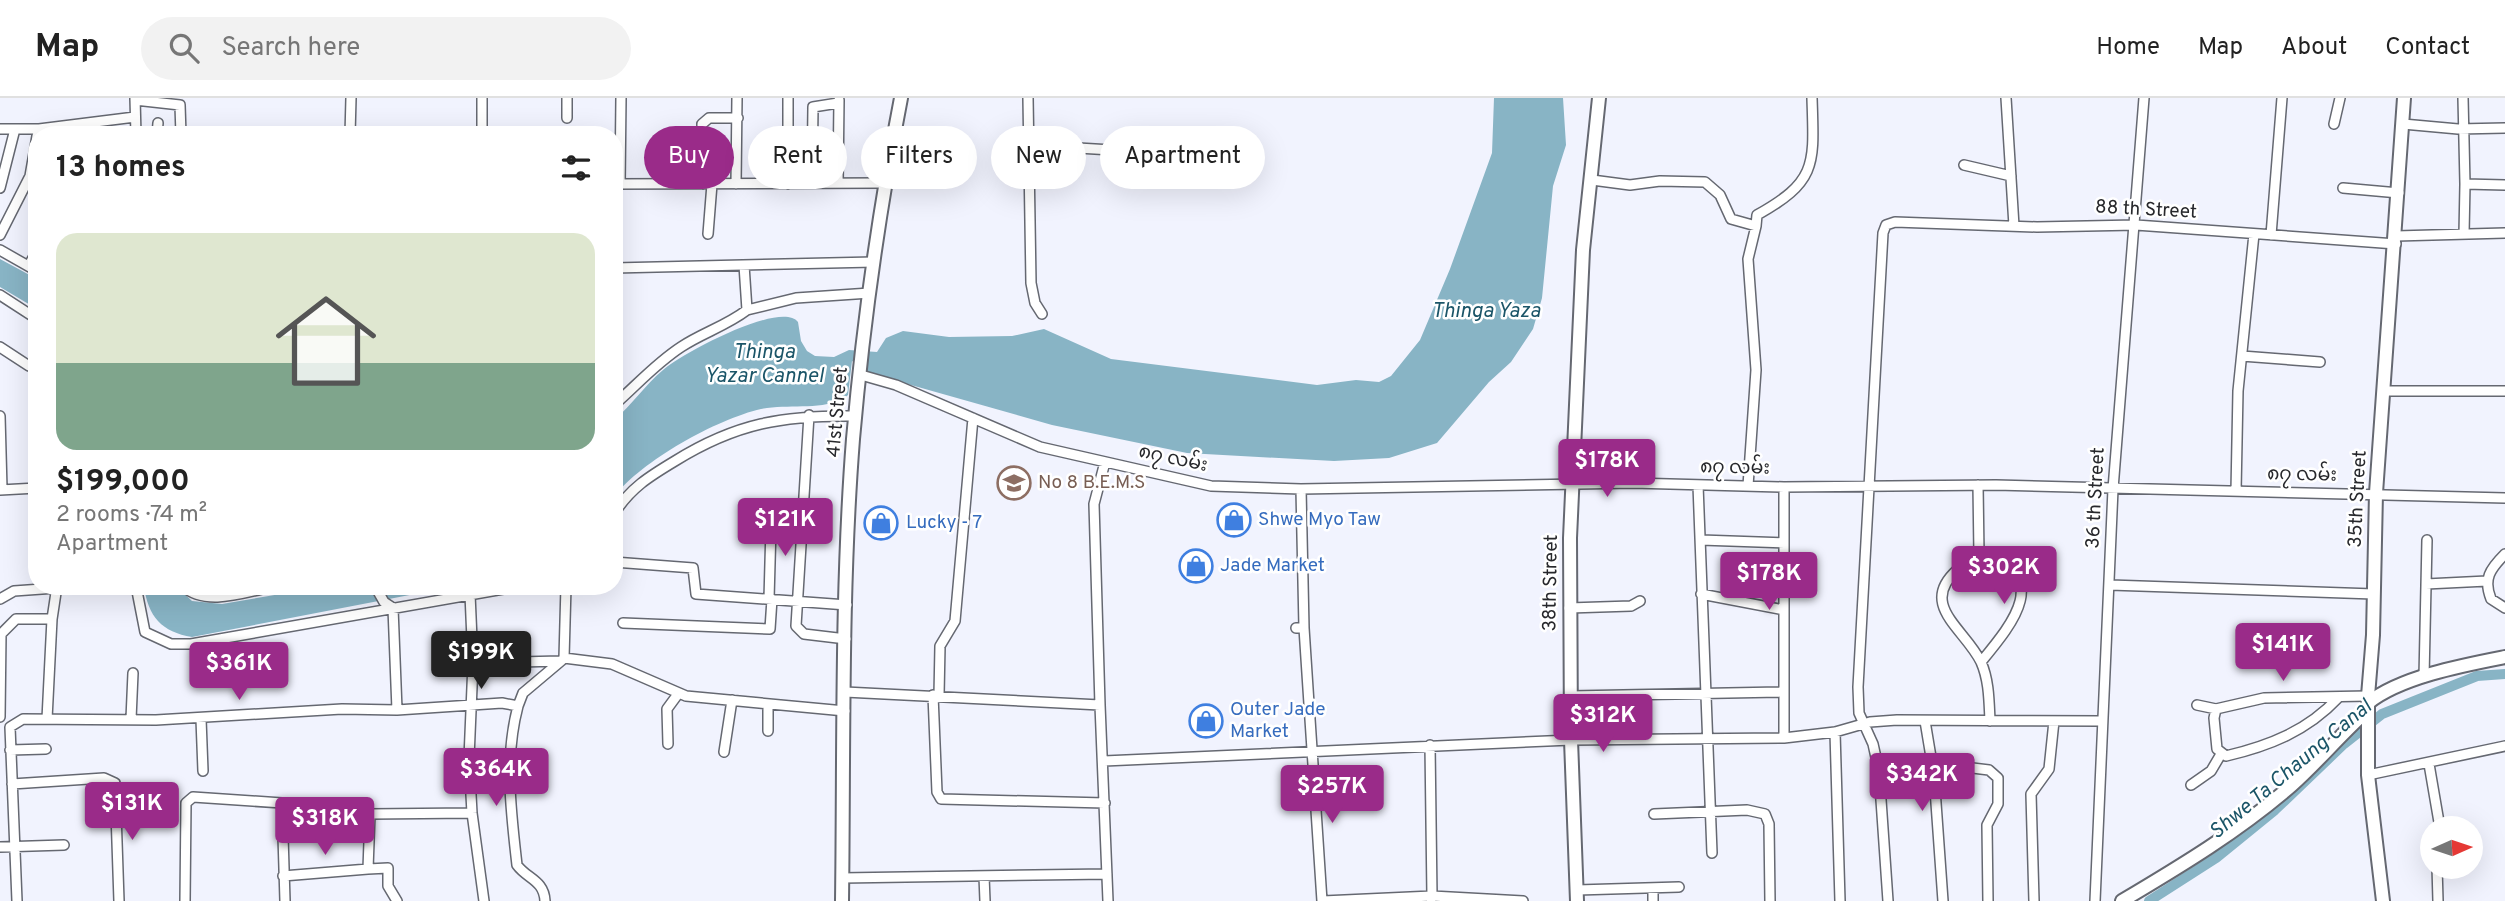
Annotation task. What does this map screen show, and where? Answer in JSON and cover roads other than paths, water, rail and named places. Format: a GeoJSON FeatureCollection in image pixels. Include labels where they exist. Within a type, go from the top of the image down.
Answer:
{"type":"FeatureCollection","features":[{"type":"Feature","properties":{"kind":"main road","name":"41st Street"},"geometry":{"type":"LineString","coordinates":[[895,126],[901,98]]}},
{"type":"Feature","properties":{"kind":"main road","name":"38th Street"},"geometry":{"type":"LineString","coordinates":[[1577,896],[1569,608],[1583,250],[1599,98]]}},
{"type":"Feature","properties":{"kind":"main road","name":"35th Street"},"geometry":{"type":"LineString","coordinates":[[2383,901],[2368,775],[2368,713],[2376,493],[2404,98]]}},
{"type":"Feature","properties":{"kind":"main road","name":"41st Street"},"geometry":{"type":"LineString","coordinates":[[842,901],[846,639],[856,416],[883,189]]}},
{"type":"Feature","properties":{"kind":"main road"},"geometry":{"type":"LineString","coordinates":[[2122,901],[2206,851],[2245,823],[2292,784],[2388,691],[2424,677],[2505,657]]}},
{"type":"Feature","properties":{"kind":"street"},"geometry":{"type":"LineString","coordinates":[[350,126],[351,98]]}},
{"type":"Feature","properties":{"kind":"street"},"geometry":{"type":"LineString","coordinates":[[482,98],[482,126]]}},
{"type":"Feature","properties":{"kind":"street"},"geometry":{"type":"LineString","coordinates":[[567,98],[567,117]]}},
{"type":"Feature","properties":{"kind":"street"},"geometry":{"type":"LineString","coordinates":[[620,126],[621,98]]}},
{"type":"Feature","properties":{"kind":"street"},"geometry":{"type":"LineString","coordinates":[[737,98],[736,184],[748,184]]}},
{"type":"Feature","properties":{"kind":"street"},"geometry":{"type":"LineString","coordinates":[[788,98],[788,126]]}},
{"type":"Feature","properties":{"kind":"street"},"geometry":{"type":"LineString","coordinates":[[1028,98],[1028,126]]}},
{"type":"Feature","properties":{"kind":"street"},"geometry":{"type":"LineString","coordinates":[[1748,486],[1756,370],[1748,260],[1757,215],[1788,196],[1807,178],[1812,150],[1812,98]]}},
{"type":"Feature","properties":{"kind":"street"},"geometry":{"type":"LineString","coordinates":[[2006,98],[2014,226]]}},
{"type":"Feature","properties":{"kind":"street","name":"36 th Street"},"geometry":{"type":"LineString","coordinates":[[2095,901],[2113,489],[2144,98]]}},
{"type":"Feature","properties":{"kind":"street"},"geometry":{"type":"LineString","coordinates":[[2271,236],[2282,98]]}},
{"type":"Feature","properties":{"kind":"street"},"geometry":{"type":"LineString","coordinates":[[2334,124],[2340,98]]}},
{"type":"Feature","properties":{"kind":"street"},"geometry":{"type":"LineString","coordinates":[[2463,98],[2464,234]]}},
{"type":"Feature","properties":{"kind":"street"},"geometry":{"type":"LineString","coordinates":[[136,126],[135,99],[180,105],[181,126]]}},
{"type":"Feature","properties":{"kind":"street"},"geometry":{"type":"LineString","coordinates":[[813,126],[813,107],[839,101],[839,126]]}},
{"type":"Feature","properties":{"kind":"street"},"geometry":{"type":"LineString","coordinates":[[80,126],[135,117]]}},
{"type":"Feature","properties":{"kind":"street"},"geometry":{"type":"LineString","coordinates":[[702,126],[709,118],[738,118]]}},
{"type":"Feature","properties":{"kind":"street"},"geometry":{"type":"LineString","coordinates":[[2403,124],[2464,129],[2505,128]]}},
{"type":"Feature","properties":{"kind":"street"},"geometry":{"type":"LineString","coordinates":[[0,188],[15,129]]}},
{"type":"Feature","properties":{"kind":"street"},"geometry":{"type":"LineString","coordinates":[[0,130],[28,131]]}},
{"type":"Feature","properties":{"kind":"street"},"geometry":{"type":"LineString","coordinates":[[1964,165],[2011,176]]}},
{"type":"Feature","properties":{"kind":"street"},"geometry":{"type":"LineString","coordinates":[[0,235],[28,180]]}},
{"type":"Feature","properties":{"kind":"street"},"geometry":{"type":"LineString","coordinates":[[1592,180],[1629,185],[1660,181],[1705,183],[1720,195],[1731,219],[1756,226]]}},
{"type":"Feature","properties":{"kind":"street"},"geometry":{"type":"LineString","coordinates":[[623,184],[644,184]]}},
{"type":"Feature","properties":{"kind":"street"},"geometry":{"type":"LineString","coordinates":[[2465,184],[2505,185]]}},
{"type":"Feature","properties":{"kind":"street"},"geometry":{"type":"LineString","coordinates":[[2343,188],[2399,193]]}},
{"type":"Feature","properties":{"kind":"street"},"geometry":{"type":"LineString","coordinates":[[707,189],[708,233]]}},
{"type":"Feature","properties":{"kind":"street"},"geometry":{"type":"LineString","coordinates":[[1029,189],[1031,283],[1035,303],[1042,314]]}},
{"type":"Feature","properties":{"kind":"street","name":"88 th Street"},"geometry":{"type":"LineString","coordinates":[[1869,486],[1883,233],[1886,225],[1895,222],[2014,226],[2136,225],[2271,236],[2396,240],[2505,233]]}},
{"type":"Feature","properties":{"kind":"street"},"geometry":{"type":"LineString","coordinates":[[2236,491],[2242,356],[2254,234]]}},
{"type":"Feature","properties":{"kind":"street"},"geometry":{"type":"LineString","coordinates":[[0,250],[28,265]]}},
{"type":"Feature","properties":{"kind":"street"},"geometry":{"type":"LineString","coordinates":[[623,268],[874,262]]}},
{"type":"Feature","properties":{"kind":"street"},"geometry":{"type":"LineString","coordinates":[[744,265],[747,310]]}},
{"type":"Feature","properties":{"kind":"street"},"geometry":{"type":"LineString","coordinates":[[623,397],[662,360],[747,310],[796,298],[870,293]]}},
{"type":"Feature","properties":{"kind":"street"},"geometry":{"type":"LineString","coordinates":[[0,295],[28,313]]}},
{"type":"Feature","properties":{"kind":"street"},"geometry":{"type":"LineString","coordinates":[[0,347],[28,365]]}},
{"type":"Feature","properties":{"kind":"street"},"geometry":{"type":"LineString","coordinates":[[2242,356],[2320,362]]}},
{"type":"Feature","properties":{"kind":"street","name":"၈၇ လမ်း"},"geometry":{"type":"LineString","coordinates":[[861,374],[896,385],[1040,447],[1211,486],[1301,489],[1575,485],[1978,485],[2505,498]]}},
{"type":"Feature","properties":{"kind":"street"},"geometry":{"type":"LineString","coordinates":[[2385,391],[2505,391]]}},
{"type":"Feature","properties":{"kind":"street"},"geometry":{"type":"LineString","coordinates":[[623,502],[636,484],[706,442],[745,426],[809,415],[856,416]]}},
{"type":"Feature","properties":{"kind":"street"},"geometry":{"type":"LineString","coordinates":[[809,415],[796,626],[799,632],[846,639]]}},
{"type":"Feature","properties":{"kind":"street"},"geometry":{"type":"LineString","coordinates":[[0,416],[1,490],[28,488]]}},
{"type":"Feature","properties":{"kind":"street"},"geometry":{"type":"LineString","coordinates":[[973,418],[955,621],[940,646],[936,695],[937,792],[941,799],[1105,803]]}},
{"type":"Feature","properties":{"kind":"street"},"geometry":{"type":"LineString","coordinates":[[1105,462],[1094,504],[1108,901]]}},
{"type":"Feature","properties":{"kind":"street"},"geometry":{"type":"LineString","coordinates":[[1698,485],[1712,853]]}},
{"type":"Feature","properties":{"kind":"street"},"geometry":{"type":"LineString","coordinates":[[1978,485],[1979,554]]}},
{"type":"Feature","properties":{"kind":"street"},"geometry":{"type":"LineString","coordinates":[[1869,486],[1858,687],[1861,724],[1873,744],[1880,771],[1888,901]]}},
{"type":"Feature","properties":{"kind":"street"},"geometry":{"type":"LineString","coordinates":[[1784,487],[1784,738]]}},
{"type":"Feature","properties":{"kind":"street"},"geometry":{"type":"LineString","coordinates":[[1301,489],[1300,628],[1322,901],[1431,898],[1523,901]]}},
{"type":"Feature","properties":{"kind":"street"},"geometry":{"type":"LineString","coordinates":[[622,623],[770,629],[771,527]]}},
{"type":"Feature","properties":{"kind":"street"},"geometry":{"type":"LineString","coordinates":[[1701,540],[1784,543]]}},
{"type":"Feature","properties":{"kind":"street"},"geometry":{"type":"LineString","coordinates":[[2424,677],[2427,540]]}},
{"type":"Feature","properties":{"kind":"street"},"geometry":{"type":"LineString","coordinates":[[1979,554],[1945,583],[1941,600],[1948,617],[1966,636],[1981,662],[1988,683],[1990,720]]}},
{"type":"Feature","properties":{"kind":"street"},"geometry":{"type":"LineString","coordinates":[[1979,554],[2001,561],[2016,573],[2022,594],[2014,618],[1981,662]]}},
{"type":"Feature","properties":{"kind":"street"},"geometry":{"type":"LineString","coordinates":[[2505,554],[2490,569],[2487,581],[2491,599],[2505,608]]}},
{"type":"Feature","properties":{"kind":"street"},"geometry":{"type":"LineString","coordinates":[[623,563],[693,568],[696,594],[847,605]]}},
{"type":"Feature","properties":{"kind":"street"},"geometry":{"type":"LineString","coordinates":[[2426,584],[2487,581]]}},
{"type":"Feature","properties":{"kind":"street"},"geometry":{"type":"LineString","coordinates":[[2110,585],[2374,594]]}},
{"type":"Feature","properties":{"kind":"street"},"geometry":{"type":"LineString","coordinates":[[0,599],[14,591],[28,590]]}},
{"type":"Feature","properties":{"kind":"street"},"geometry":{"type":"LineString","coordinates":[[1701,594],[1784,610]]}},
{"type":"Feature","properties":{"kind":"street"},"geometry":{"type":"LineString","coordinates":[[47,719],[56,595]]}},
{"type":"Feature","properties":{"kind":"street"},"geometry":{"type":"LineString","coordinates":[[138,595],[145,632],[171,643],[191,644],[464,595]]}},
{"type":"Feature","properties":{"kind":"street"},"geometry":{"type":"LineString","coordinates":[[195,595],[206,598],[223,595]]}},
{"type":"Feature","properties":{"kind":"street"},"geometry":{"type":"LineString","coordinates":[[380,595],[384,602],[393,608]]}},
{"type":"Feature","properties":{"kind":"street"},"geometry":{"type":"LineString","coordinates":[[470,595],[473,663],[472,707],[468,725],[472,813],[484,901]]}},
{"type":"Feature","properties":{"kind":"street"},"geometry":{"type":"LineString","coordinates":[[545,901],[545,891],[539,882],[517,865],[510,761],[512,730],[523,693],[562,660],[566,595]]}},
{"type":"Feature","properties":{"kind":"street"},"geometry":{"type":"LineString","coordinates":[[1569,608],[1631,606],[1640,601]]}},
{"type":"Feature","properties":{"kind":"street"},"geometry":{"type":"LineString","coordinates":[[393,608],[397,710]]}},
{"type":"Feature","properties":{"kind":"street"},"geometry":{"type":"LineString","coordinates":[[52,619],[15,619],[1,634],[1,717],[16,722],[47,719],[201,719],[342,709],[397,710],[502,703],[518,706]]}},
{"type":"Feature","properties":{"kind":"street"},"geometry":{"type":"LineString","coordinates":[[473,663],[562,660],[612,664],[678,694],[845,711]]}},
{"type":"Feature","properties":{"kind":"street"},"geometry":{"type":"LineString","coordinates":[[131,719],[133,673]]}},
{"type":"Feature","properties":{"kind":"street"},"geometry":{"type":"LineString","coordinates":[[845,692],[1100,705]]}},
{"type":"Feature","properties":{"kind":"street"},"geometry":{"type":"LineString","coordinates":[[1571,696],[1783,692]]}},
{"type":"Feature","properties":{"kind":"street"},"geometry":{"type":"LineString","coordinates":[[668,744],[667,709],[678,694]]}},
{"type":"Feature","properties":{"kind":"street"},"geometry":{"type":"LineString","coordinates":[[2197,705],[2216,709],[2264,698],[2338,698],[2368,713]]}},
{"type":"Feature","properties":{"kind":"street"},"geometry":{"type":"LineString","coordinates":[[2221,754],[2257,749],[2280,740],[2320,716],[2338,698]]}},
{"type":"Feature","properties":{"kind":"street"},"geometry":{"type":"LineString","coordinates":[[724,752],[732,700]]}},
{"type":"Feature","properties":{"kind":"street"},"geometry":{"type":"LineString","coordinates":[[768,704],[768,731]]}},
{"type":"Feature","properties":{"kind":"street"},"geometry":{"type":"LineString","coordinates":[[2190,785],[2211,771],[2221,754],[2214,733],[2216,709]]}},
{"type":"Feature","properties":{"kind":"street"},"geometry":{"type":"LineString","coordinates":[[201,719],[203,771]]}},
{"type":"Feature","properties":{"kind":"street"},"geometry":{"type":"LineString","coordinates":[[1104,761],[1571,740],[1784,738],[1835,732],[1861,724],[1925,721],[2101,721]]}},
{"type":"Feature","properties":{"kind":"street"},"geometry":{"type":"LineString","coordinates":[[1925,721],[1932,763],[1943,901]]}},
{"type":"Feature","properties":{"kind":"street"},"geometry":{"type":"LineString","coordinates":[[2034,901],[2031,794],[2049,769],[2054,721]]}},
{"type":"Feature","properties":{"kind":"street"},"geometry":{"type":"LineString","coordinates":[[16,722],[9,731],[18,901]]}},
{"type":"Feature","properties":{"kind":"street"},"geometry":{"type":"LineString","coordinates":[[1835,732],[1840,901]]}},
{"type":"Feature","properties":{"kind":"street"},"geometry":{"type":"LineString","coordinates":[[1430,745],[1431,898]]}},
{"type":"Feature","properties":{"kind":"street"},"geometry":{"type":"LineString","coordinates":[[2368,775],[2505,746]]}},
{"type":"Feature","properties":{"kind":"street"},"geometry":{"type":"LineString","coordinates":[[10,750],[47,749]]}},
{"type":"Feature","properties":{"kind":"street"},"geometry":{"type":"LineString","coordinates":[[1932,763],[1989,770],[1998,778],[1998,804],[1987,822],[1988,901]]}},
{"type":"Feature","properties":{"kind":"street"},"geometry":{"type":"LineString","coordinates":[[2429,764],[2438,816]]}},
{"type":"Feature","properties":{"kind":"street"},"geometry":{"type":"LineString","coordinates":[[12,784],[104,778],[115,783],[119,901]]}},
{"type":"Feature","properties":{"kind":"street"},"geometry":{"type":"LineString","coordinates":[[185,901],[186,803],[190,797],[282,803],[285,901]]}},
{"type":"Feature","properties":{"kind":"street"},"geometry":{"type":"LineString","coordinates":[[0,808],[13,806]]}},
{"type":"Feature","properties":{"kind":"street"},"geometry":{"type":"LineString","coordinates":[[1654,814],[1710,810],[1759,811],[1768,817],[1770,901]]}},
{"type":"Feature","properties":{"kind":"street"},"geometry":{"type":"LineString","coordinates":[[368,869],[370,814],[472,813]]}},
{"type":"Feature","properties":{"kind":"street"},"geometry":{"type":"LineString","coordinates":[[0,847],[64,845]]}},
{"type":"Feature","properties":{"kind":"street"},"geometry":{"type":"LineString","coordinates":[[283,876],[388,867],[388,887],[397,901]]}},
{"type":"Feature","properties":{"kind":"street"},"geometry":{"type":"LineString","coordinates":[[842,878],[1107,874]]}},
{"type":"Feature","properties":{"kind":"street"},"geometry":{"type":"LineString","coordinates":[[984,876],[985,901]]}},
{"type":"Feature","properties":{"kind":"street"},"geometry":{"type":"LineString","coordinates":[[2437,879],[2438,901]]}},
{"type":"Feature","properties":{"kind":"street"},"geometry":{"type":"LineString","coordinates":[[1577,896],[1679,887]]}},
{"type":"Feature","properties":{"kind":"street"},"geometry":{"type":"LineString","coordinates":[[1653,888],[1653,901]]}},
{"type":"Feature","properties":{"kind":"water","name":"Thinga Yaza"},"geometry":{"type":"Polygon","coordinates":[[[1494,98],[1563,98],[1566,145],[1553,186],[1542,298],[1533,329],[1511,362],[1489,382],[1437,443],[1389,458],[1334,461],[1187,453],[1052,425],[872,374],[852,361],[848,395],[842,400],[822,405],[761,409],[743,414],[681,443],[642,469],[623,486],[623,412],[673,362],[731,332],[772,318],[788,317],[798,322],[801,341],[807,351],[815,356],[834,357],[849,350],[877,352],[886,338],[903,331],[949,337],[1012,336],[1044,329],[1111,359],[1317,385],[1356,380],[1379,382],[1391,376],[1420,340],[1450,269],[1492,153],[1494,98]]]}},
{"type":"Feature","properties":{"kind":"water"},"geometry":{"type":"Polygon","coordinates":[[[0,259],[28,274],[28,304],[0,287],[0,259]]]}},
{"type":"Feature","properties":{"kind":"water"},"geometry":{"type":"Polygon","coordinates":[[[186,595],[192,601],[222,604],[274,595],[410,595],[192,637],[172,631],[158,621],[146,597],[186,595]]]}},
{"type":"Feature","properties":{"kind":"waterway","name":"Shwe Ta Chaung Canal"},"geometry":{"type":"LineString","coordinates":[[2149,901],[2216,858],[2275,810],[2344,744],[2382,714],[2477,676],[2505,674]]}},
{"type":"Feature","properties":{"kind":"place","name":"No 8 B.E.M.S"},"geometry":{"type":"Point","coordinates":[1014,483]}},
{"type":"Feature","properties":{"kind":"place","name":"Shwe Myo Taw"},"geometry":{"type":"Point","coordinates":[1234,520]}},
{"type":"Feature","properties":{"kind":"place","name":"Lucky - 7"},"geometry":{"type":"Point","coordinates":[881,523]}},
{"type":"Feature","properties":{"kind":"place","name":"Jade Market"},"geometry":{"type":"Point","coordinates":[1196,566]}},
{"type":"Feature","properties":{"kind":"place","name":"Outer Jade Market"},"geometry":{"type":"Point","coordinates":[1206,721]}},
{"type":"Feature","properties":{"kind":"water label","name":"Thinga Yazar Cannel"},"geometry":{"type":"Point","coordinates":[764,364]}}]}
